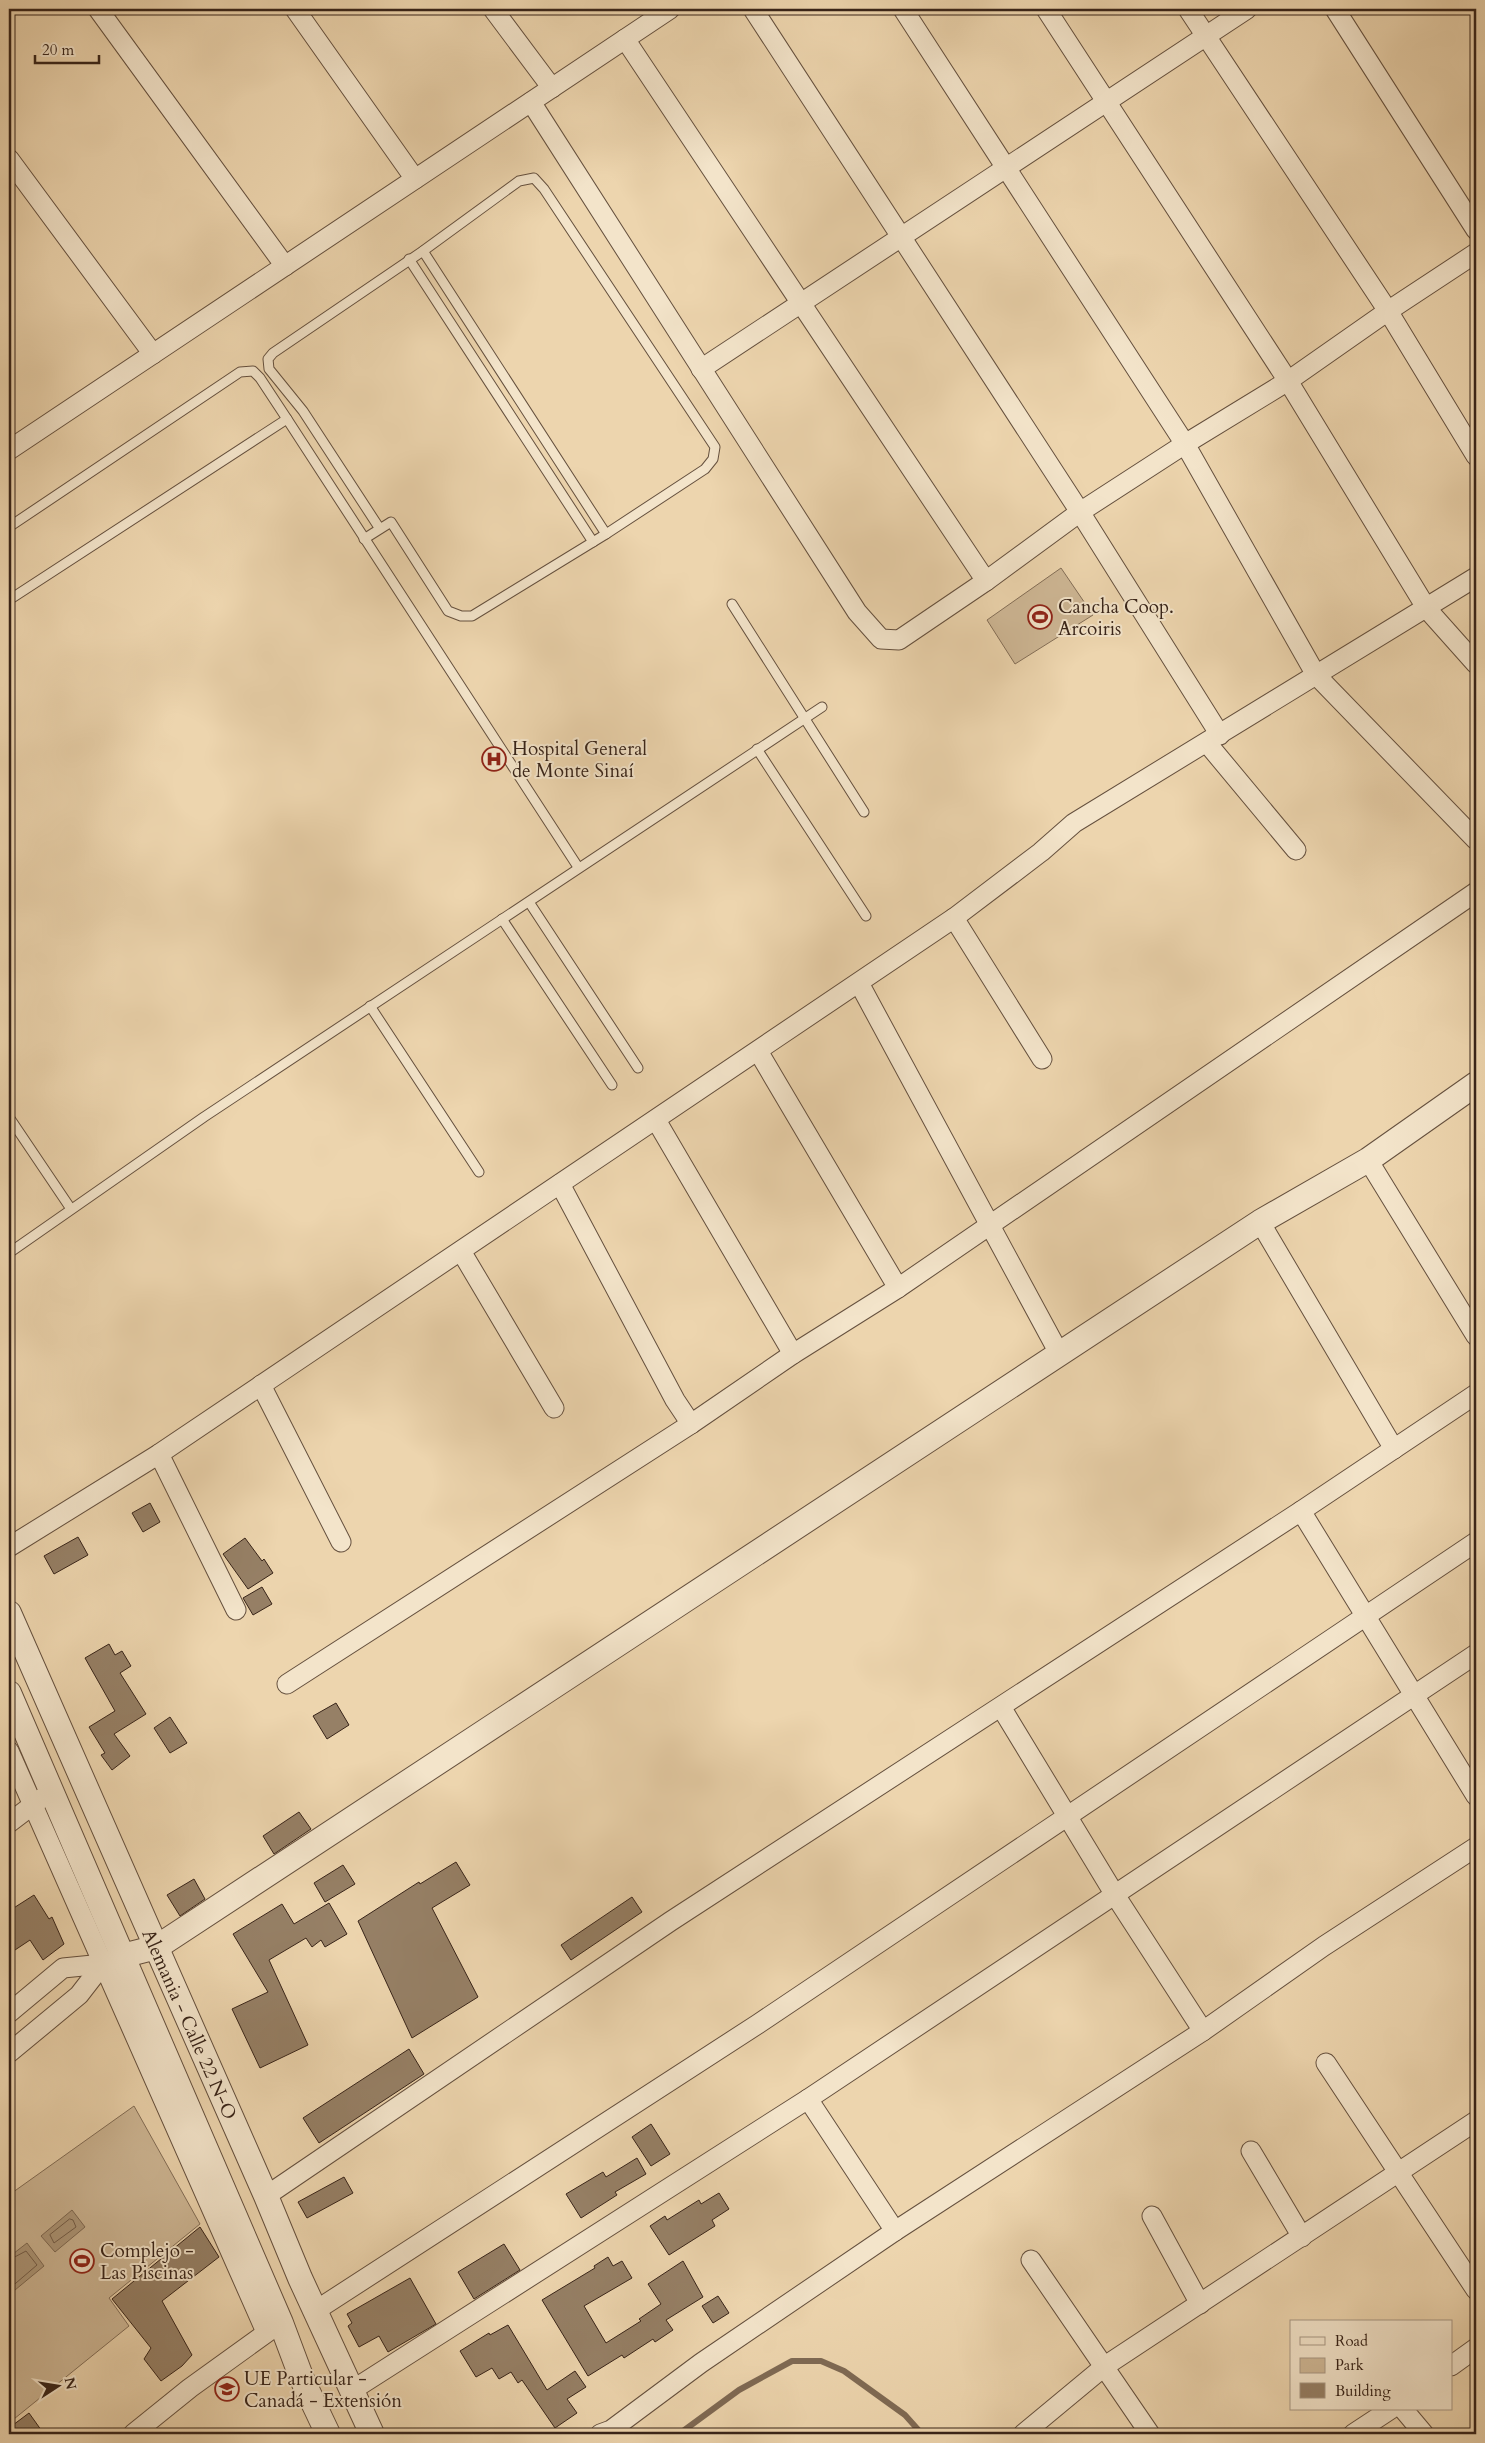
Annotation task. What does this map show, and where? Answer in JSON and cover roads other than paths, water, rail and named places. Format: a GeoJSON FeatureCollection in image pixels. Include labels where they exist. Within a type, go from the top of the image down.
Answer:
{"type":"FeatureCollection","features":[{"type":"Feature","properties":{"kind":"street"},"geometry":{"type":"LineString","coordinates":[[98,9],[285,266]]}},
{"type":"Feature","properties":{"kind":"street"},"geometry":{"type":"LineString","coordinates":[[295,9],[415,179]]}},
{"type":"Feature","properties":{"kind":"street"},"geometry":{"type":"LineString","coordinates":[[493,9],[552,88]]}},
{"type":"Feature","properties":{"kind":"street"},"geometry":{"type":"LineString","coordinates":[[12,442],[153,354],[670,9]]}},
{"type":"Feature","properties":{"kind":"street"},"geometry":{"type":"LineString","coordinates":[[753,9],[1080,512],[1214,739],[1296,850]]}},
{"type":"Feature","properties":{"kind":"street"},"geometry":{"type":"LineString","coordinates":[[903,9],[1185,444],[1316,675],[1476,840]]}},
{"type":"Feature","properties":{"kind":"street"},"geometry":{"type":"LineString","coordinates":[[1046,9],[1288,381],[1427,609],[1476,664]]}},
{"type":"Feature","properties":{"kind":"street"},"geometry":{"type":"LineString","coordinates":[[1188,9],[1388,310],[1476,456]]}},
{"type":"Feature","properties":{"kind":"street"},"geometry":{"type":"LineString","coordinates":[[701,368],[802,304],[1247,9]]}},
{"type":"Feature","properties":{"kind":"street"},"geometry":{"type":"LineString","coordinates":[[1335,9],[1476,230]]}},
{"type":"Feature","properties":{"kind":"street"},"geometry":{"type":"LineString","coordinates":[[625,39],[986,581]]}},
{"type":"Feature","properties":{"kind":"street"},"geometry":{"type":"LineString","coordinates":[[531,102],[857,612],[881,639],[899,640],[986,581],[1080,512],[1185,444],[1288,381],[1388,310],[1476,253]]}},
{"type":"Feature","properties":{"kind":"street"},"geometry":{"type":"LineString","coordinates":[[9,159],[153,354]]}},
{"type":"Feature","properties":{"kind":"street"},"geometry":{"type":"LineString","coordinates":[[9,1547],[159,1454],[859,983],[954,918],[1041,852],[1074,823],[1427,609],[1476,577]]}},
{"type":"Feature","properties":{"kind":"street"},"geometry":{"type":"LineString","coordinates":[[287,1684],[691,1424],[793,1354],[898,1288],[1476,892]]}},
{"type":"Feature","properties":{"kind":"street"},"geometry":{"type":"LineString","coordinates":[[954,918],[1042,1059]]}},
{"type":"Feature","properties":{"kind":"street"},"geometry":{"type":"LineString","coordinates":[[859,983],[1060,1355]]}},
{"type":"Feature","properties":{"kind":"street"},"geometry":{"type":"LineString","coordinates":[[758,1051],[898,1288]]}},
{"type":"Feature","properties":{"kind":"street"},"geometry":{"type":"LineString","coordinates":[[9,2013],[63,1968],[113,1960],[156,1947],[1260,1222],[1368,1160],[1476,1084]]}},
{"type":"Feature","properties":{"kind":"street"},"geometry":{"type":"LineString","coordinates":[[656,1120],[793,1354]]}},
{"type":"Feature","properties":{"kind":"street"},"geometry":{"type":"LineString","coordinates":[[1368,1160],[1476,1336]]}},
{"type":"Feature","properties":{"kind":"street"},"geometry":{"type":"LineString","coordinates":[[560,1184],[675,1400],[691,1424]]}},
{"type":"Feature","properties":{"kind":"street"},"geometry":{"type":"LineString","coordinates":[[1260,1222],[1394,1449]]}},
{"type":"Feature","properties":{"kind":"street"},"geometry":{"type":"LineString","coordinates":[[461,1251],[554,1408]]}},
{"type":"Feature","properties":{"kind":"street"},"geometry":{"type":"LineString","coordinates":[[261,1385],[341,1542]]}},
{"type":"Feature","properties":{"kind":"street"},"geometry":{"type":"LineString","coordinates":[[266,2196],[670,1921],[1301,1511],[1476,1394]]}},
{"type":"Feature","properties":{"kind":"street"},"geometry":{"type":"LineString","coordinates":[[159,1454],[236,1610]]}},
{"type":"Feature","properties":{"kind":"street"},"geometry":{"type":"LineString","coordinates":[[1301,1511],[1476,1796]]}},
{"type":"Feature","properties":{"kind":"street"},"geometry":{"type":"LineString","coordinates":[[315,2311],[758,2024],[1476,1542]]}},
{"type":"Feature","properties":{"kind":"street","name":"Alemania - Calle 22 N-O"},"geometry":{"type":"LineString","coordinates":[[9,1613],[315,2311],[372,2434]]}},
{"type":"Feature","properties":{"kind":"street"},"geometry":{"type":"LineString","coordinates":[[351,2391],[808,2099],[1476,1654]]}},
{"type":"Feature","properties":{"kind":"street","name":"Alemania - Calle 22 N-O"},"geometry":{"type":"LineString","coordinates":[[9,1693],[42,1798],[274,2328],[302,2379],[328,2434]]}},
{"type":"Feature","properties":{"kind":"street"},"geometry":{"type":"LineString","coordinates":[[1001,1707],[1115,1894],[1203,2031]]}},
{"type":"Feature","properties":{"kind":"street"},"geometry":{"type":"LineString","coordinates":[[9,1751],[42,1798],[9,1823]]}},
{"type":"Feature","properties":{"kind":"street"},"geometry":{"type":"LineString","coordinates":[[600,2434],[611,2430],[701,2363],[895,2231],[1203,2031],[1324,1946],[1476,1847]]}},
{"type":"Feature","properties":{"kind":"street"},"geometry":{"type":"LineString","coordinates":[[9,2053],[79,1995],[113,1960]]}},
{"type":"Feature","properties":{"kind":"street"},"geometry":{"type":"LineString","coordinates":[[1326,2063],[1476,2290]]}},
{"type":"Feature","properties":{"kind":"street"},"geometry":{"type":"LineString","coordinates":[[808,2099],[895,2231]]}},
{"type":"Feature","properties":{"kind":"street"},"geometry":{"type":"LineString","coordinates":[[1023,2434],[1105,2366],[1476,2121]]}},
{"type":"Feature","properties":{"kind":"street"},"geometry":{"type":"LineString","coordinates":[[1251,2151],[1302,2237]]}},
{"type":"Feature","properties":{"kind":"street"},"geometry":{"type":"LineString","coordinates":[[1152,2216],[1200,2304]]}},
{"type":"Feature","properties":{"kind":"street"},"geometry":{"type":"LineString","coordinates":[[1031,2260],[1150,2434]]}},
{"type":"Feature","properties":{"kind":"street"},"geometry":{"type":"LineString","coordinates":[[133,2434],[190,2388],[274,2328]]}},
{"type":"Feature","properties":{"kind":"street"},"geometry":{"type":"LineString","coordinates":[[1452,2365],[1476,2348]]}},
{"type":"Feature","properties":{"kind":"street"},"geometry":{"type":"LineString","coordinates":[[1354,2434],[1390,2410]]}},
{"type":"Feature","properties":{"kind":"street"},"geometry":{"type":"LineString","coordinates":[[1404,2410],[1424,2434]]}},
{"type":"Feature","properties":{"kind":"lane"},"geometry":{"type":"LineString","coordinates":[[364,540],[391,522],[448,611],[461,616],[472,616],[606,534],[705,469],[713,459],[715,447],[544,189],[534,178],[519,181],[423,251],[273,353],[268,360],[269,369],[303,411],[380,529]]}},
{"type":"Feature","properties":{"kind":"lane"},"geometry":{"type":"LineString","coordinates":[[423,251],[606,534]]}},
{"type":"Feature","properties":{"kind":"lane"},"geometry":{"type":"LineString","coordinates":[[409,259],[593,542]]}},
{"type":"Feature","properties":{"kind":"lane"},"geometry":{"type":"LineString","coordinates":[[9,526],[240,372],[253,372],[260,378],[287,419],[578,868]]}},
{"type":"Feature","properties":{"kind":"lane"},"geometry":{"type":"LineString","coordinates":[[9,600],[287,419]]}},
{"type":"Feature","properties":{"kind":"lane"},"geometry":{"type":"LineString","coordinates":[[732,604],[864,812]]}},
{"type":"Feature","properties":{"kind":"lane"},"geometry":{"type":"LineString","coordinates":[[9,1253],[204,1117],[822,707]]}},
{"type":"Feature","properties":{"kind":"lane"},"geometry":{"type":"LineString","coordinates":[[757,749],[866,916]]}},
{"type":"Feature","properties":{"kind":"lane"},"geometry":{"type":"LineString","coordinates":[[529,902],[638,1068]]}},
{"type":"Feature","properties":{"kind":"lane"},"geometry":{"type":"LineString","coordinates":[[502,919],[612,1085]]}},
{"type":"Feature","properties":{"kind":"lane"},"geometry":{"type":"LineString","coordinates":[[370,1006],[479,1172]]}},
{"type":"Feature","properties":{"kind":"lane"},"geometry":{"type":"LineString","coordinates":[[9,1117],[71,1209]]}},
{"type":"Feature","properties":{"kind":"water"},"geometry":{"type":"Polygon","coordinates":[[[72,2210],[85,2227],[55,2252],[41,2236],[72,2210]]]}},
{"type":"Feature","properties":{"kind":"water"},"geometry":{"type":"Polygon","coordinates":[[[27,2243],[44,2266],[9,2295],[9,2257],[27,2243]]]}},
{"type":"Feature","properties":{"kind":"waterway"},"geometry":{"type":"LineString","coordinates":[[679,2434],[739,2390],[792,2361],[821,2361],[844,2371],[905,2415],[922,2434]]}},
{"type":"Feature","properties":{"kind":"place","name":"Cancha Coop. Arcoiris"},"geometry":{"type":"Point","coordinates":[1040,617]}},
{"type":"Feature","properties":{"kind":"place","name":"Hospital General de Monte Sinaí"},"geometry":{"type":"Point","coordinates":[494,759]}},
{"type":"Feature","properties":{"kind":"place","name":"Complejo - Las Piscinas"},"geometry":{"type":"Point","coordinates":[82,2261]}},
{"type":"Feature","properties":{"kind":"place","name":"UE Particular - Canadá - Extensión"},"geometry":{"type":"Point","coordinates":[227,2389]}}]}
